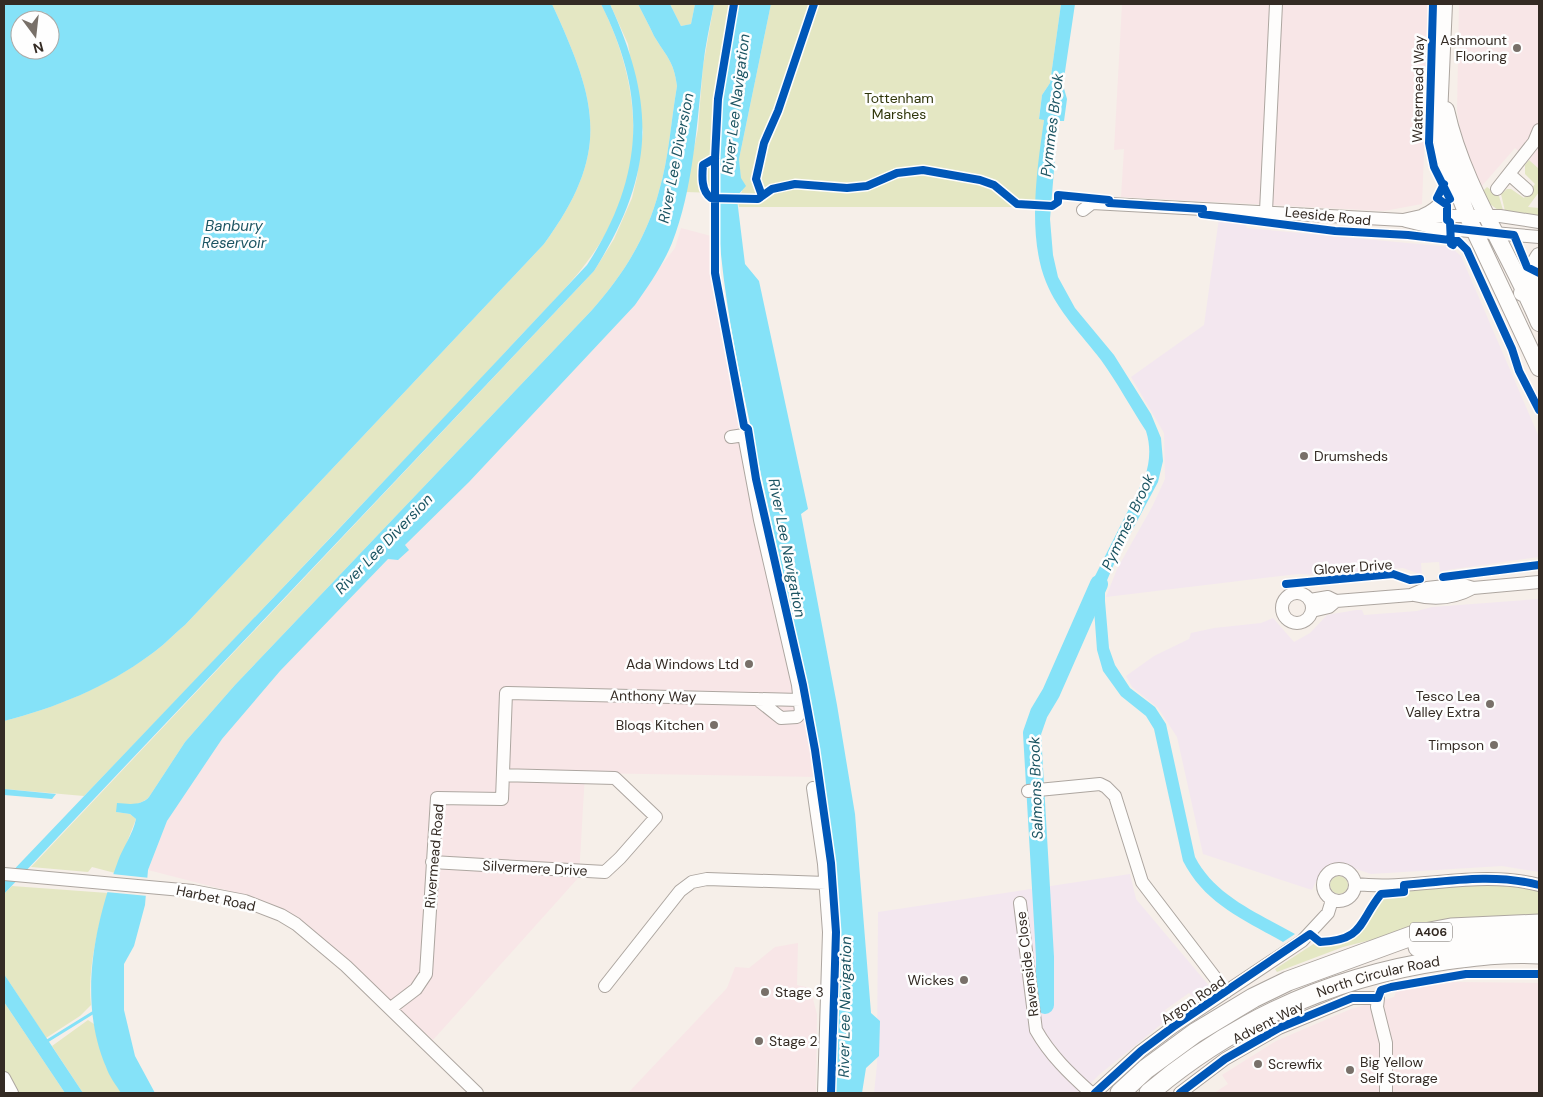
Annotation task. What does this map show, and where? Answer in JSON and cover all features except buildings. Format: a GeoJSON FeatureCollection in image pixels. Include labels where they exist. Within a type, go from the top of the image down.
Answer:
{"type":"FeatureCollection","features":[{"type":"Feature","properties":{"kind":"highway","name":"A406"},"geometry":{"type":"LineString","coordinates":[[1329,966],[1414,935],[1470,927],[1539,924]]}},
{"type":"Feature","properties":{"kind":"highway","name":"A406"},"geometry":{"type":"LineString","coordinates":[[1329,966],[1395,950],[1448,942],[1539,940]]}},
{"type":"Feature","properties":{"kind":"highway","name":"A406"},"geometry":{"type":"LineString","coordinates":[[1458,958],[1483,954],[1539,954]]}},
{"type":"Feature","properties":{"kind":"highway","name":"North Circular Road"},"geometry":{"type":"LineString","coordinates":[[1149,1093],[1223,1038],[1284,1005],[1320,990],[1381,971],[1458,958]]}},
{"type":"Feature","properties":{"kind":"highway"},"geometry":{"type":"LineString","coordinates":[[1458,958],[1539,964]]}},
{"type":"Feature","properties":{"kind":"highway","name":"North Circular Road"},"geometry":{"type":"LineString","coordinates":[[1120,1093],[1172,1050],[1222,1016],[1288,981],[1329,966]]}},
{"type":"Feature","properties":{"kind":"main road","name":"Watermead Way"},"geometry":{"type":"LineString","coordinates":[[1444,4],[1442,86],[1439,111],[1440,136],[1452,179],[1473,218]]}},
{"type":"Feature","properties":{"kind":"main road","name":"Watermead Way"},"geometry":{"type":"LineString","coordinates":[[1442,86],[1473,218]]}},
{"type":"Feature","properties":{"kind":"main road"},"geometry":{"type":"LineString","coordinates":[[1473,218],[1495,232],[1539,321]]}},
{"type":"Feature","properties":{"kind":"main road"},"geometry":{"type":"LineString","coordinates":[[1473,218],[1524,340],[1533,352]]}},
{"type":"Feature","properties":{"kind":"main road"},"geometry":{"type":"LineString","coordinates":[[1539,256],[1530,268],[1523,288],[1523,310],[1533,352],[1539,368]]}},
{"type":"Feature","properties":{"kind":"main road"},"geometry":{"type":"LineString","coordinates":[[1539,277],[1534,301],[1539,321]]}},
{"type":"Feature","properties":{"kind":"street"},"geometry":{"type":"LineString","coordinates":[[1266,211],[1276,4]]}},
{"type":"Feature","properties":{"kind":"street"},"geometry":{"type":"LineString","coordinates":[[1498,189],[1534,142],[1539,130]]}},
{"type":"Feature","properties":{"kind":"street"},"geometry":{"type":"LineString","coordinates":[[1509,174],[1527,190]]}},
{"type":"Feature","properties":{"kind":"street","name":"Leeside Road"},"geometry":{"type":"LineString","coordinates":[[1403,220],[1430,212],[1443,202],[1452,179]]}},
{"type":"Feature","properties":{"kind":"street","name":"Leeside Road"},"geometry":{"type":"LineString","coordinates":[[1087,206],[1266,211],[1403,220],[1435,228],[1473,218]]}},
{"type":"Feature","properties":{"kind":"street","name":"Leeside Road"},"geometry":{"type":"LineString","coordinates":[[1421,216],[1507,217],[1539,222]]}},
{"type":"Feature","properties":{"kind":"street"},"geometry":{"type":"LineString","coordinates":[[1473,218],[1539,232]]}},
{"type":"Feature","properties":{"kind":"street"},"geometry":{"type":"LineString","coordinates":[[1495,232],[1539,237]]}},
{"type":"Feature","properties":{"kind":"street"},"geometry":{"type":"LineString","coordinates":[[730,437],[744,435],[801,712],[789,719],[781,718],[757,699]]}},
{"type":"Feature","properties":{"kind":"street"},"geometry":{"type":"LineString","coordinates":[[1311,605],[1329,607],[1336,601],[1414,595],[1428,598],[1443,597],[1461,595],[1473,588],[1539,582]]}},
{"type":"Feature","properties":{"kind":"street","name":"Anthony Way"},"geometry":{"type":"LineString","coordinates":[[506,693],[800,700]]}},
{"type":"Feature","properties":{"kind":"street","name":"Rivermead Road"},"geometry":{"type":"LineString","coordinates":[[390,1008],[416,989],[426,974],[436,798],[502,799],[506,693]]}},
{"type":"Feature","properties":{"kind":"street","name":"Silvermere Drive"},"geometry":{"type":"LineString","coordinates":[[432,862],[605,872],[656,817],[615,778],[503,775]]}},
{"type":"Feature","properties":{"kind":"street"},"geometry":{"type":"LineString","coordinates":[[1032,791],[1100,784],[1111,791],[1115,796],[1142,882],[1226,992]]}},
{"type":"Feature","properties":{"kind":"street"},"geometry":{"type":"LineString","coordinates":[[813,788],[826,883],[829,932],[824,1093]]}},
{"type":"Feature","properties":{"kind":"street"},"geometry":{"type":"LineString","coordinates":[[1343,870],[1351,876],[1355,884],[1353,893],[1346,900],[1332,900],[1326,894],[1323,885],[1329,873],[1343,870]]}},
{"type":"Feature","properties":{"kind":"street","name":"Harbet Road"},"geometry":{"type":"LineString","coordinates":[[6,874],[30,878],[163,887],[238,899],[281,915],[311,936],[390,1008],[477,1093]]}},
{"type":"Feature","properties":{"kind":"street"},"geometry":{"type":"LineString","coordinates":[[1355,884],[1379,887],[1486,878],[1516,879],[1539,885]]}},
{"type":"Feature","properties":{"kind":"street"},"geometry":{"type":"LineString","coordinates":[[605,986],[680,891],[692,882],[707,879],[826,883]]}},
{"type":"Feature","properties":{"kind":"street","name":"Argon Road"},"geometry":{"type":"LineString","coordinates":[[1095,1093],[1167,1032],[1310,934],[1328,913],[1332,900]]}},
{"type":"Feature","properties":{"kind":"street","name":"Ravenside Close"},"geometry":{"type":"LineString","coordinates":[[1020,903],[1036,1030],[1042,1042],[1064,1069],[1091,1093]]}},
{"type":"Feature","properties":{"kind":"street","name":"Advent Way"},"geometry":{"type":"LineString","coordinates":[[1180,1093],[1225,1059],[1279,1028],[1352,998],[1378,998],[1378,1007],[1386,1043],[1386,1093]]}},
{"type":"Feature","properties":{"kind":"street"},"geometry":{"type":"LineString","coordinates":[[4,1078],[12,1093]]}},
{"type":"Feature","properties":{"kind":"shaded area"},"geometry":{"type":"Polygon","coordinates":[[[1122,4],[1430,4],[1422,204],[1384,211],[1121,197],[1124,149],[1114,150],[1122,4]]]}},
{"type":"Feature","properties":{"kind":"shaded area"},"geometry":{"type":"Polygon","coordinates":[[[1459,4],[1539,4],[1539,169],[1515,148],[1481,187],[1463,146],[1457,111],[1459,4]]]}},
{"type":"Feature","properties":{"kind":"shaded area"},"geometry":{"type":"Polygon","coordinates":[[[1219,218],[1243,220],[1247,228],[1451,247],[1461,256],[1539,437],[1539,557],[1440,571],[1439,562],[1421,563],[1422,575],[1403,568],[1326,575],[1298,574],[1106,597],[1117,569],[1152,507],[1165,479],[1164,433],[1131,377],[1204,325],[1219,218]]]}},
{"type":"Feature","properties":{"kind":"shaded area"},"geometry":{"type":"Polygon","coordinates":[[[681,228],[715,237],[717,266],[809,727],[817,777],[585,773],[579,877],[433,1040],[296,919],[245,895],[148,870],[167,821],[212,744],[281,657],[624,313],[675,248],[681,228]]]}},
{"type":"Feature","properties":{"kind":"shaded area"},"geometry":{"type":"Polygon","coordinates":[[[1539,599],[1539,872],[1502,866],[1371,874],[1338,863],[1321,871],[1312,890],[1203,854],[1177,737],[1158,708],[1132,687],[1126,676],[1154,656],[1189,639],[1191,633],[1214,628],[1261,623],[1273,618],[1294,642],[1310,633],[1327,615],[1356,610],[1362,610],[1364,615],[1417,611],[1432,607],[1539,599]]]}},
{"type":"Feature","properties":{"kind":"shaded area"},"geometry":{"type":"Polygon","coordinates":[[[1130,874],[1136,899],[1211,988],[1196,999],[1189,993],[1165,1010],[1169,1018],[1100,1074],[1081,1093],[874,1093],[877,1065],[878,912],[1130,874]]]}},
{"type":"Feature","properties":{"kind":"shaded area"},"geometry":{"type":"Polygon","coordinates":[[[798,943],[797,985],[810,988],[817,1014],[816,1093],[628,1093],[727,988],[735,967],[749,968],[775,947],[798,943]]]}},
{"type":"Feature","properties":{"kind":"shaded area"},"geometry":{"type":"Polygon","coordinates":[[[1454,982],[1539,983],[1539,1093],[1214,1093],[1228,1084],[1222,1075],[1276,1041],[1351,1009],[1394,997],[1396,991],[1454,982]]]}},
{"type":"Feature","properties":{"kind":"green space"},"geometry":{"type":"Polygon","coordinates":[[[552,4],[601,4],[621,53],[628,79],[632,105],[632,158],[627,184],[618,209],[600,244],[564,290],[454,408],[84,796],[4,789],[4,721],[42,710],[98,687],[163,645],[185,625],[544,244],[566,211],[580,181],[588,153],[590,126],[587,98],[579,70],[552,4]]]}},
{"type":"Feature","properties":{"kind":"green space"},"geometry":{"type":"Polygon","coordinates":[[[610,4],[638,4],[654,36],[672,64],[677,86],[668,152],[659,191],[641,240],[624,269],[592,310],[235,685],[185,742],[149,797],[116,812],[130,814],[136,819],[115,873],[92,867],[88,872],[31,867],[594,271],[614,239],[632,198],[643,132],[628,44],[610,4]]]}},
{"type":"Feature","properties":{"kind":"green space"},"geometry":{"type":"Polygon","coordinates":[[[670,4],[695,4],[691,24],[681,26],[670,4]]]}},
{"type":"Feature","properties":{"kind":"green space"},"geometry":{"type":"Polygon","coordinates":[[[714,4],[738,4],[726,75],[721,122],[718,193],[685,192],[698,129],[703,66],[714,4]]]}},
{"type":"Feature","properties":{"kind":"green space","name":"Tottenham Marshes"},"geometry":{"type":"Polygon","coordinates":[[[771,4],[1061,4],[1050,83],[1042,95],[1039,118],[1044,119],[1036,207],[739,207],[737,196],[742,192],[739,159],[771,4]]]}},
{"type":"Feature","properties":{"kind":"green space"},"geometry":{"type":"Polygon","coordinates":[[[1529,160],[1539,169],[1539,192],[1528,207],[1539,208],[1539,217],[1505,211],[1501,194],[1507,189],[1511,189],[1524,198],[1535,184],[1525,174],[1525,165],[1529,160]]]}},
{"type":"Feature","properties":{"kind":"green space"},"geometry":{"type":"Polygon","coordinates":[[[1487,187],[1499,196],[1503,210],[1498,210],[1490,204],[1483,191],[1487,187]]]}},
{"type":"Feature","properties":{"kind":"green space"},"geometry":{"type":"Polygon","coordinates":[[[1339,876],[1345,879],[1348,885],[1345,891],[1339,894],[1333,891],[1330,885],[1333,879],[1339,876]]]}},
{"type":"Feature","properties":{"kind":"green space"},"geometry":{"type":"Polygon","coordinates":[[[1492,883],[1539,891],[1539,917],[1411,930],[1343,947],[1277,972],[1275,969],[1315,943],[1323,946],[1359,933],[1384,895],[1409,893],[1409,890],[1492,883]]]}},
{"type":"Feature","properties":{"kind":"green space"},"geometry":{"type":"Polygon","coordinates":[[[12,886],[108,893],[97,934],[92,963],[91,1005],[80,1016],[46,1038],[4,974],[4,894],[12,886]]]}},
{"type":"Feature","properties":{"kind":"green space"},"geometry":{"type":"Polygon","coordinates":[[[4,1002],[65,1093],[16,1093],[4,1070],[4,1002]]]}},
{"type":"Feature","properties":{"kind":"green space"},"geometry":{"type":"Polygon","coordinates":[[[88,1020],[94,1024],[106,1067],[121,1093],[83,1093],[52,1046],[88,1020]]]}},
{"type":"Feature","properties":{"kind":"water","name":"Banbury Reservoir"},"geometry":{"type":"Polygon","coordinates":[[[4,4],[552,4],[579,70],[587,98],[590,126],[588,153],[580,181],[566,211],[544,244],[185,625],[163,645],[98,687],[61,703],[4,721],[4,4]]]}},
{"type":"Feature","properties":{"kind":"water"},"geometry":{"type":"Polygon","coordinates":[[[601,4],[610,4],[625,41],[636,76],[641,108],[642,140],[638,171],[628,203],[614,236],[594,271],[4,894],[4,880],[336,532],[587,265],[606,233],[620,201],[629,169],[633,137],[632,105],[627,72],[616,38],[601,4]]]}},
{"type":"Feature","properties":{"kind":"water","name":"River Lee Diversion"},"geometry":{"type":"Polygon","coordinates":[[[638,4],[670,4],[681,26],[691,24],[695,4],[714,4],[704,59],[689,179],[685,201],[672,243],[655,275],[635,305],[469,482],[405,545],[409,550],[398,560],[388,559],[280,671],[222,739],[167,821],[148,870],[145,905],[134,946],[124,964],[124,1010],[135,1056],[155,1093],[121,1093],[107,1070],[97,1042],[91,990],[92,964],[102,911],[118,861],[133,830],[136,819],[130,814],[116,812],[117,803],[139,803],[149,797],[185,742],[235,685],[592,310],[624,269],[641,240],[659,191],[668,152],[677,86],[672,64],[654,36],[638,4]]]}},
{"type":"Feature","properties":{"kind":"water","name":"River Lee Navigation"},"geometry":{"type":"Polygon","coordinates":[[[738,4],[771,4],[739,159],[741,178],[746,186],[737,196],[737,199],[745,264],[759,281],[808,509],[801,514],[837,705],[855,814],[871,1013],[880,1021],[879,1056],[866,1068],[862,1093],[833,1093],[839,960],[835,882],[827,813],[808,694],[733,338],[719,234],[717,163],[719,123],[738,4]]]}},
{"type":"Feature","properties":{"kind":"water","name":"Pymmes Brook"},"geometry":{"type":"Polygon","coordinates":[[[1061,4],[1075,4],[1063,85],[1067,99],[1064,121],[1058,121],[1050,219],[1053,255],[1058,277],[1075,308],[1114,355],[1151,414],[1161,438],[1163,461],[1158,482],[1114,564],[1105,585],[1109,648],[1115,665],[1130,688],[1155,707],[1166,724],[1195,857],[1214,883],[1226,893],[1252,911],[1295,934],[1283,942],[1226,909],[1202,889],[1192,876],[1183,861],[1154,729],[1146,716],[1121,696],[1103,671],[1097,650],[1092,582],[1145,477],[1149,460],[1149,448],[1146,431],[1107,368],[1057,303],[1046,282],[1040,264],[1035,223],[1035,202],[1044,120],[1039,119],[1042,95],[1050,83],[1061,4]]]}},
{"type":"Feature","properties":{"kind":"water"},"geometry":{"type":"Polygon","coordinates":[[[4,789],[56,794],[52,799],[4,795],[4,789]]]}},
{"type":"Feature","properties":{"kind":"water"},"geometry":{"type":"Polygon","coordinates":[[[4,974],[83,1093],[65,1093],[4,1002],[4,974]]]}},
{"type":"Feature","properties":{"kind":"pier"},"geometry":{"type":"Polygon","coordinates":[[[112,874],[150,878],[148,896],[106,892],[112,874]]]}},
{"type":"Feature","properties":{"kind":"waterway","name":"Salmons Brook"},"geometry":{"type":"LineString","coordinates":[[1045,1005],[1045,957],[1032,733],[1039,713],[1051,693],[1099,584]]}},
{"type":"Feature","properties":{"kind":"waterway"},"geometry":{"type":"LineString","coordinates":[[44,1043],[94,1012]]}},
{"type":"Feature","properties":{"kind":"cycle path"},"geometry":{"type":"LineString","coordinates":[[734,4],[718,99],[715,158],[715,273],[744,426],[748,429],[756,479],[803,685],[815,750],[831,863],[836,932],[831,1093]]}},
{"type":"Feature","properties":{"kind":"cycle path"},"geometry":{"type":"LineString","coordinates":[[762,196],[756,179],[764,143],[778,111],[814,4]]}},
{"type":"Feature","properties":{"kind":"cycle path"},"geometry":{"type":"LineString","coordinates":[[1433,4],[1429,143],[1434,167],[1450,199]]}},
{"type":"Feature","properties":{"kind":"cycle path"},"geometry":{"type":"LineString","coordinates":[[715,158],[703,165],[702,178],[704,187],[711,198],[758,199],[772,189],[795,184],[847,188],[867,186],[897,173],[923,170],[980,180],[994,185],[1017,204],[1052,206],[1058,202],[1058,195],[1109,200],[1109,203],[1203,209],[1202,214],[1335,231],[1408,235],[1458,241],[1467,250],[1512,349],[1519,371],[1539,410]]}},
{"type":"Feature","properties":{"kind":"cycle path"},"geometry":{"type":"LineString","coordinates":[[1444,184],[1437,198],[1447,205],[1447,220],[1450,222],[1451,244],[1453,245]]}},
{"type":"Feature","properties":{"kind":"cycle path"},"geometry":{"type":"LineString","coordinates":[[1451,228],[1514,235],[1527,267],[1539,273]]}},
{"type":"Feature","properties":{"kind":"cycle path"},"geometry":{"type":"LineString","coordinates":[[1443,577],[1539,565]]}},
{"type":"Feature","properties":{"kind":"cycle path","name":"Glover Drive"},"geometry":{"type":"LineString","coordinates":[[1286,584],[1393,574],[1410,580],[1420,579]]}},
{"type":"Feature","properties":{"kind":"cycle path"},"geometry":{"type":"LineString","coordinates":[[1095,1093],[1141,1051],[1173,1027],[1310,934],[1320,942],[1334,941],[1353,934],[1381,894],[1404,892],[1404,885],[1472,879],[1505,879],[1539,885]]}},
{"type":"Feature","properties":{"kind":"cycle path"},"geometry":{"type":"LineString","coordinates":[[1180,1093],[1225,1059],[1279,1028],[1352,998],[1378,998],[1381,990],[1391,987],[1466,974],[1539,974]]}},
{"type":"Feature","properties":{"kind":"place","name":"Ashmount Flooring"},"geometry":{"type":"Point","coordinates":[1517,48]}},
{"type":"Feature","properties":{"kind":"place","name":"Drumsheds"},"geometry":{"type":"Point","coordinates":[1304,456]}},
{"type":"Feature","properties":{"kind":"place","name":"Ada Windows Ltd"},"geometry":{"type":"Point","coordinates":[749,664]}},
{"type":"Feature","properties":{"kind":"place","name":"Tesco Lea Valley Extra"},"geometry":{"type":"Point","coordinates":[1490,704]}},
{"type":"Feature","properties":{"kind":"place","name":"Bloqs Kitchen"},"geometry":{"type":"Point","coordinates":[714,725]}},
{"type":"Feature","properties":{"kind":"place","name":"Timpson"},"geometry":{"type":"Point","coordinates":[1494,745]}},
{"type":"Feature","properties":{"kind":"place","name":"Wickes"},"geometry":{"type":"Point","coordinates":[964,980]}},
{"type":"Feature","properties":{"kind":"place","name":"Stage 3"},"geometry":{"type":"Point","coordinates":[765,992]}},
{"type":"Feature","properties":{"kind":"place","name":"Stage 2"},"geometry":{"type":"Point","coordinates":[759,1041]}},
{"type":"Feature","properties":{"kind":"place","name":"Screwfix"},"geometry":{"type":"Point","coordinates":[1258,1064]}},
{"type":"Feature","properties":{"kind":"place","name":"Big Yellow Self Storage"},"geometry":{"type":"Point","coordinates":[1350,1070]}}]}
